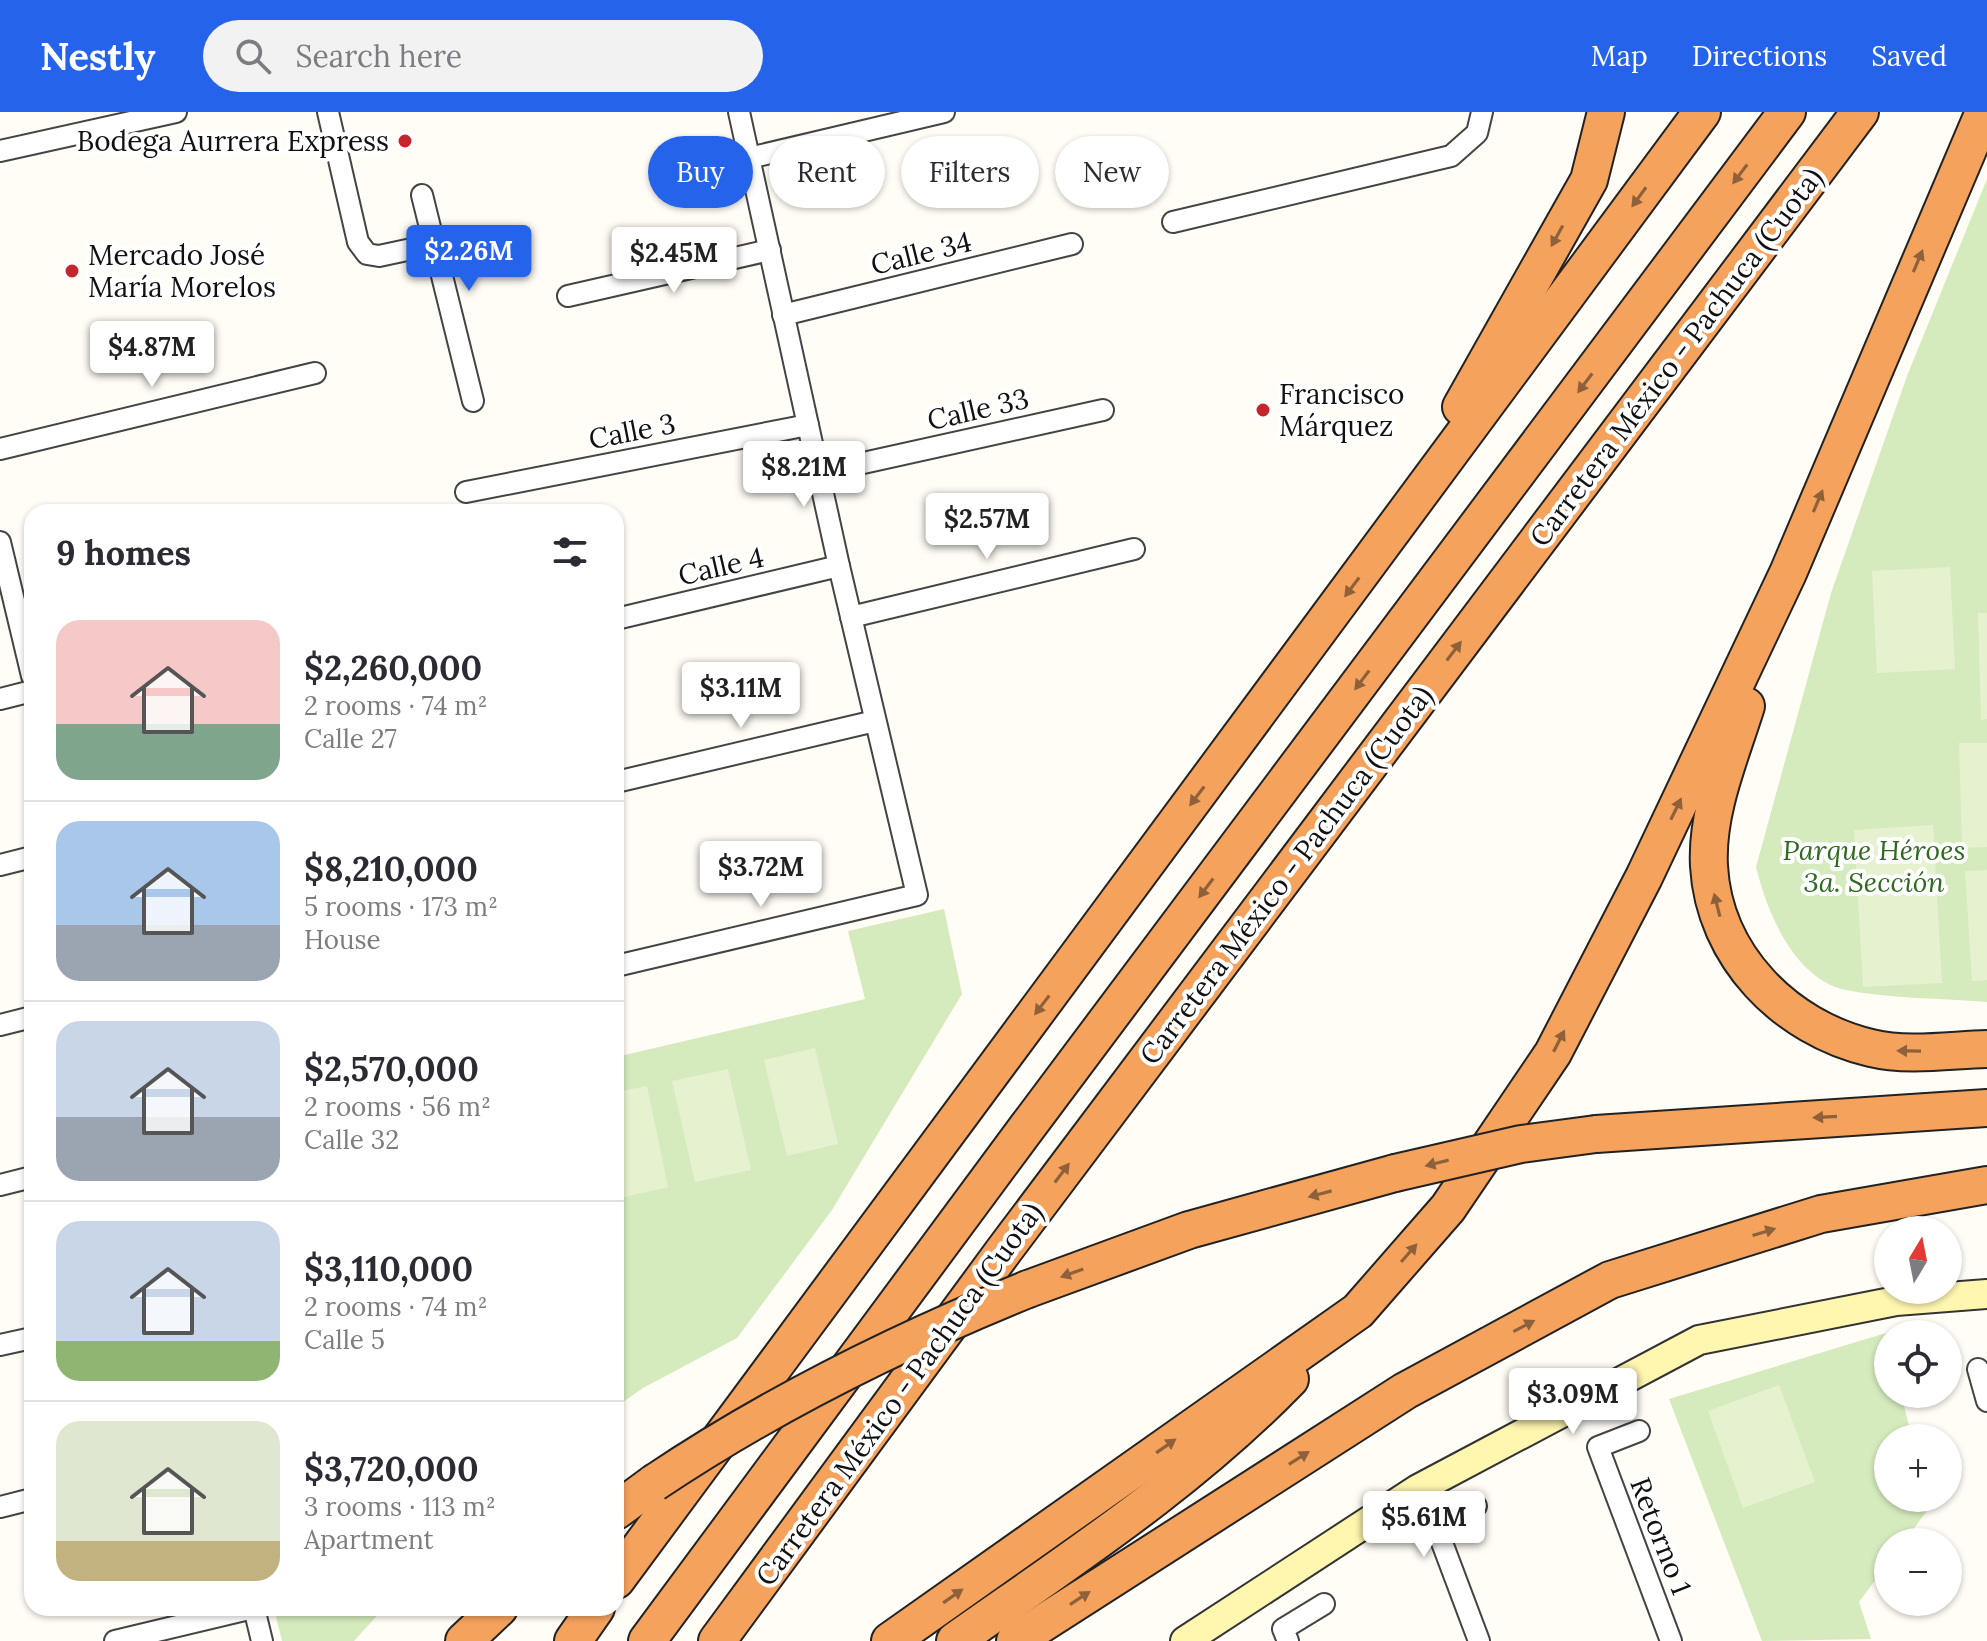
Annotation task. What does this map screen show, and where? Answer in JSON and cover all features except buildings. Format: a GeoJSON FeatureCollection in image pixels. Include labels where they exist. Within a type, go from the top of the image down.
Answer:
{"type":"FeatureCollection","features":[{"type":"Feature","properties":{"kind":"highway"},"geometry":{"type":"LineString","coordinates":[[1387,540],[1589,180],[1606,112]]}},
{"type":"Feature","properties":{"kind":"highway"},"geometry":{"type":"LineString","coordinates":[[624,1569],[1702,112]]}},
{"type":"Feature","properties":{"kind":"highway","name":"Carretera México - Pachuca (Cuota)"},"geometry":{"type":"LineString","coordinates":[[647,1641],[1025,1130],[1787,112]]}},
{"type":"Feature","properties":{"kind":"highway","name":"Carretera México - Pachuca (Cuota)"},"geometry":{"type":"LineString","coordinates":[[717,1641],[1005,1249],[1860,112]]}},
{"type":"Feature","properties":{"kind":"highway"},"geometry":{"type":"LineString","coordinates":[[955,1641],[1160,1497],[1245,1425],[1354,1314],[1448,1208],[1553,1053],[1644,877],[1788,573],[1977,136],[1984,112]]}},
{"type":"Feature","properties":{"kind":"highway"},"geometry":{"type":"LineString","coordinates":[[1788,573],[1717,798],[1711,829],[1709,865],[1723,928],[1750,974],[1768,994],[1803,1021],[1872,1048],[1905,1052],[1987,1049]]}},
{"type":"Feature","properties":{"kind":"highway"},"geometry":{"type":"LineString","coordinates":[[624,1505],[654,1483],[807,1390],[922,1332],[1189,1230],[1395,1173],[1521,1144],[1596,1134],[1987,1108]]}},
{"type":"Feature","properties":{"kind":"highway"},"geometry":{"type":"LineString","coordinates":[[1015,1641],[1405,1391],[1610,1280],[1821,1214],[1987,1185]]}},
{"type":"Feature","properties":{"kind":"highway"},"geometry":{"type":"LineString","coordinates":[[890,1641],[1354,1314]]}},
{"type":"Feature","properties":{"kind":"highway"},"geometry":{"type":"LineString","coordinates":[[464,1641],[491,1616]]}},
{"type":"Feature","properties":{"kind":"highway"},"geometry":{"type":"LineString","coordinates":[[573,1641],[590,1616]]}},
{"type":"Feature","properties":{"kind":"main road"},"geometry":{"type":"LineString","coordinates":[[1185,1641],[1418,1489],[1699,1340],[1896,1301],[1987,1294]]}},
{"type":"Feature","properties":{"kind":"street"},"geometry":{"type":"LineString","coordinates":[[0,151],[176,112]]}},
{"type":"Feature","properties":{"kind":"street"},"geometry":{"type":"LineString","coordinates":[[328,112],[358,242],[367,254],[379,256],[435,244]]}},
{"type":"Feature","properties":{"kind":"street"},"geometry":{"type":"LineString","coordinates":[[739,112],[744,136]]}},
{"type":"Feature","properties":{"kind":"street"},"geometry":{"type":"LineString","coordinates":[[753,157],[944,112]]}},
{"type":"Feature","properties":{"kind":"street"},"geometry":{"type":"LineString","coordinates":[[1173,222],[1451,156],[1477,133],[1482,112]]}},
{"type":"Feature","properties":{"kind":"street"},"geometry":{"type":"LineString","coordinates":[[624,964],[917,895],[839,566],[753,176]]}},
{"type":"Feature","properties":{"kind":"street"},"geometry":{"type":"LineString","coordinates":[[422,195],[473,401]]}},
{"type":"Feature","properties":{"kind":"street","name":"Calle 34"},"geometry":{"type":"LineString","coordinates":[[783,315],[1072,244]]}},
{"type":"Feature","properties":{"kind":"street"},"geometry":{"type":"LineString","coordinates":[[568,296],[770,250]]}},
{"type":"Feature","properties":{"kind":"street"},"geometry":{"type":"LineString","coordinates":[[0,449],[315,373]]}},
{"type":"Feature","properties":{"kind":"street","name":"Calle 33"},"geometry":{"type":"LineString","coordinates":[[818,473],[1103,410]]}},
{"type":"Feature","properties":{"kind":"street","name":"Calle 3"},"geometry":{"type":"LineString","coordinates":[[466,492],[808,425]]}},
{"type":"Feature","properties":{"kind":"street"},"geometry":{"type":"LineString","coordinates":[[0,542],[23,601]]}},
{"type":"Feature","properties":{"kind":"street"},"geometry":{"type":"LineString","coordinates":[[851,617],[1134,549]]}},
{"type":"Feature","properties":{"kind":"street","name":"Calle 4"},"geometry":{"type":"LineString","coordinates":[[624,617],[839,566]]}},
{"type":"Feature","properties":{"kind":"street"},"geometry":{"type":"LineString","coordinates":[[0,699],[24,693]]}},
{"type":"Feature","properties":{"kind":"street"},"geometry":{"type":"LineString","coordinates":[[624,780],[875,721]]}},
{"type":"Feature","properties":{"kind":"street"},"geometry":{"type":"LineString","coordinates":[[0,865],[24,859]]}},
{"type":"Feature","properties":{"kind":"street"},"geometry":{"type":"LineString","coordinates":[[0,1025],[24,1019]]}},
{"type":"Feature","properties":{"kind":"street"},"geometry":{"type":"LineString","coordinates":[[0,1185],[24,1179]]}},
{"type":"Feature","properties":{"kind":"street"},"geometry":{"type":"LineString","coordinates":[[0,1345],[24,1340]]}},
{"type":"Feature","properties":{"kind":"street"},"geometry":{"type":"LineString","coordinates":[[1978,1369],[1987,1401]]}},
{"type":"Feature","properties":{"kind":"street","name":"Retorno 1"},"geometry":{"type":"LineString","coordinates":[[1639,1431],[1598,1447],[1671,1641]]}},
{"type":"Feature","properties":{"kind":"street"},"geometry":{"type":"LineString","coordinates":[[0,1507],[24,1501]]}},
{"type":"Feature","properties":{"kind":"street"},"geometry":{"type":"LineString","coordinates":[[1476,1506],[1438,1532],[1479,1641]]}},
{"type":"Feature","properties":{"kind":"street"},"geometry":{"type":"LineString","coordinates":[[1288,1641],[1283,1629],[1324,1604]]}},
{"type":"Feature","properties":{"kind":"street"},"geometry":{"type":"LineString","coordinates":[[115,1641],[220,1616]]}},
{"type":"Feature","properties":{"kind":"street"},"geometry":{"type":"LineString","coordinates":[[256,1616],[262,1641]]}},
{"type":"Feature","properties":{"kind":"green space","name":"Parque Héroes 3a. Sección"},"geometry":{"type":"Polygon","coordinates":[[[1987,179],[1987,1002],[1863,993],[1828,983],[1798,958],[1767,904],[1756,867],[1831,593],[1907,376],[1987,179]]]}},
{"type":"Feature","properties":{"kind":"green space"},"geometry":{"type":"Polygon","coordinates":[[[1950,567],[1955,669],[1877,673],[1872,571],[1950,567]]]}},
{"type":"Feature","properties":{"kind":"green space"},"geometry":{"type":"Polygon","coordinates":[[[1978,613],[1987,613],[1987,719],[1981,720],[1978,613]]]}},
{"type":"Feature","properties":{"kind":"green space"},"geometry":{"type":"Polygon","coordinates":[[[1959,743],[1987,743],[1987,847],[1962,848],[1959,743]]]}},
{"type":"Feature","properties":{"kind":"green space"},"geometry":{"type":"Polygon","coordinates":[[[1933,825],[1942,983],[1863,987],[1854,830],[1933,825]]]}},
{"type":"Feature","properties":{"kind":"green space"},"geometry":{"type":"Polygon","coordinates":[[[1987,870],[1987,980],[1972,981],[1965,871],[1987,870]]]}},
{"type":"Feature","properties":{"kind":"green space"},"geometry":{"type":"Polygon","coordinates":[[[944,909],[962,994],[832,1210],[737,1338],[624,1401],[624,1055],[865,999],[848,931],[944,909]]]}},
{"type":"Feature","properties":{"kind":"green space"},"geometry":{"type":"Polygon","coordinates":[[[815,1048],[838,1144],[787,1156],[764,1060],[815,1048]]]}},
{"type":"Feature","properties":{"kind":"green space"},"geometry":{"type":"Polygon","coordinates":[[[728,1069],[751,1170],[695,1182],[672,1081],[728,1069]]]}},
{"type":"Feature","properties":{"kind":"green space"},"geometry":{"type":"Polygon","coordinates":[[[647,1086],[668,1187],[624,1197],[624,1090],[647,1086]]]}},
{"type":"Feature","properties":{"kind":"green space"},"geometry":{"type":"Polygon","coordinates":[[[1874,1337],[1874,1408],[1904,1408],[1908,1424],[1874,1424],[1874,1512],[1926,1512],[1914,1528],[1874,1528],[1874,1582],[1859,1602],[1871,1639],[1762,1641],[1669,1399],[1874,1337]]]}},
{"type":"Feature","properties":{"kind":"green space"},"geometry":{"type":"Polygon","coordinates":[[[1779,1385],[1815,1482],[1743,1508],[1708,1411],[1779,1385]]]}},
{"type":"Feature","properties":{"kind":"green space"},"geometry":{"type":"Polygon","coordinates":[[[276,1616],[377,1616],[354,1641],[282,1641],[276,1616]]]}},
{"type":"Feature","properties":{"kind":"place","name":"Bodega Aurrera Express"},"geometry":{"type":"Point","coordinates":[405,141]}},
{"type":"Feature","properties":{"kind":"place","name":"Mercado José María Morelos"},"geometry":{"type":"Point","coordinates":[72,271]}},
{"type":"Feature","properties":{"kind":"place","name":"Francisco Márquez"},"geometry":{"type":"Point","coordinates":[1263,410]}}]}
